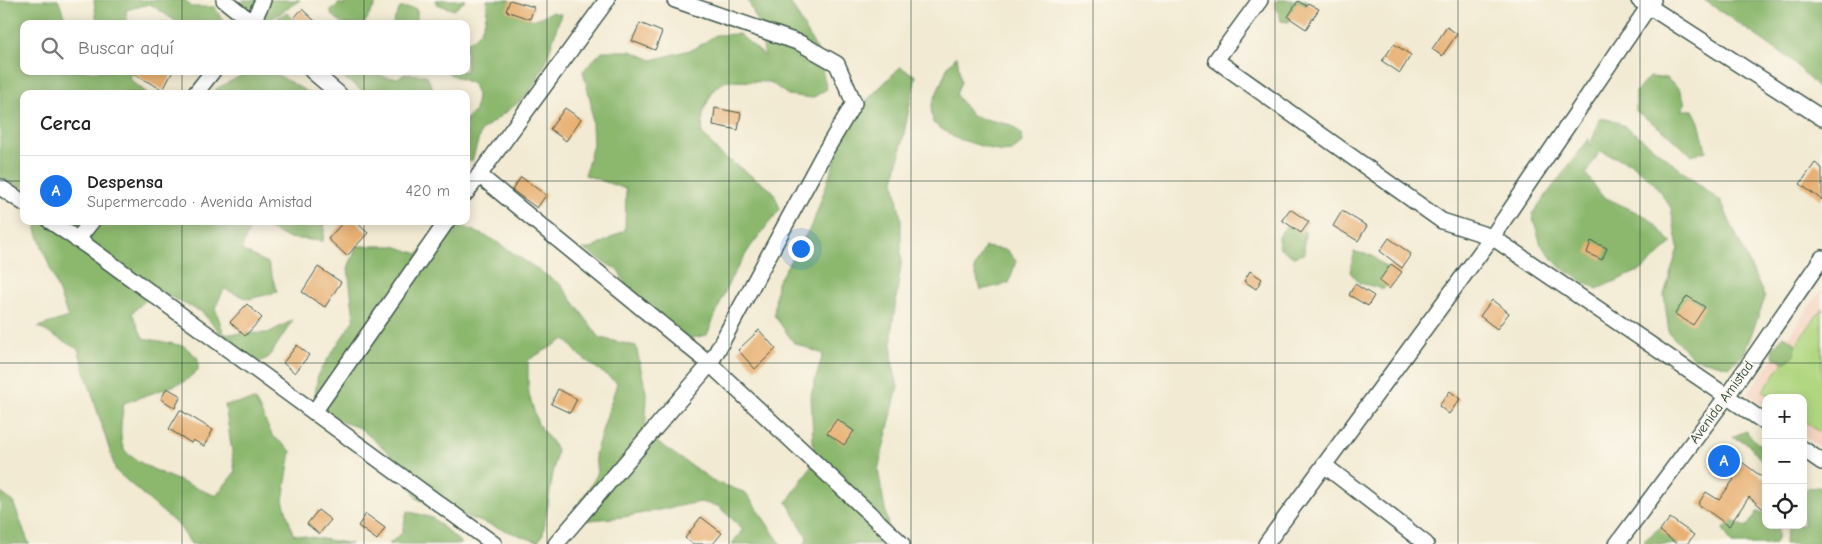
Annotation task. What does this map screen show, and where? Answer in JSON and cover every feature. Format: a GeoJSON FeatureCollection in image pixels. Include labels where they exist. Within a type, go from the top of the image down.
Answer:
{"type":"FeatureCollection","features":[{"type":"Feature","properties":{"kind":"street"},"geometry":{"type":"LineString","coordinates":[[224,0],[249,20]]}},
{"type":"Feature","properties":{"kind":"street"},"geometry":{"type":"LineString","coordinates":[[254,20],[263,0]]}},
{"type":"Feature","properties":{"kind":"street"},"geometry":{"type":"LineString","coordinates":[[470,188],[607,0]]}},
{"type":"Feature","properties":{"kind":"street"},"geometry":{"type":"LineString","coordinates":[[556,544],[710,364],[823,155],[854,103],[837,64],[800,43],[675,0]]}},
{"type":"Feature","properties":{"kind":"street"},"geometry":{"type":"LineString","coordinates":[[1260,0],[1216,60],[1442,220],[1492,237],[1762,420]]}},
{"type":"Feature","properties":{"kind":"street"},"geometry":{"type":"LineString","coordinates":[[1266,544],[1492,237],[1647,2],[1822,118]]}},
{"type":"Feature","properties":{"kind":"street"},"geometry":{"type":"LineString","coordinates":[[198,90],[210,75]]}},
{"type":"Feature","properties":{"kind":"street"},"geometry":{"type":"LineString","coordinates":[[317,75],[334,90]]}},
{"type":"Feature","properties":{"kind":"street"},"geometry":{"type":"LineString","coordinates":[[479,175],[710,364],[900,543]]}},
{"type":"Feature","properties":{"kind":"street"},"geometry":{"type":"LineString","coordinates":[[0,187],[20,200]]}},
{"type":"Feature","properties":{"kind":"street"},"geometry":{"type":"LineString","coordinates":[[56,225],[494,544]]}},
{"type":"Feature","properties":{"kind":"street"},"geometry":{"type":"LineString","coordinates":[[77,240],[89,225]]}},
{"type":"Feature","properties":{"kind":"street"},"geometry":{"type":"LineString","coordinates":[[314,412],[444,225]]}},
{"type":"Feature","properties":{"kind":"street","name":"Avenida Amistad"},"geometry":{"type":"LineString","coordinates":[[1617,544],[1727,396],[1822,258]]}},
{"type":"Feature","properties":{"kind":"street"},"geometry":{"type":"LineString","coordinates":[[1807,452],[1822,462]]}},
{"type":"Feature","properties":{"kind":"street"},"geometry":{"type":"LineString","coordinates":[[1324,465],[1426,544]]}},
{"type":"Feature","properties":{"kind":"shaded area"},"geometry":{"type":"Polygon","coordinates":[[[1822,289],[1822,449],[1807,439],[1807,394],[1762,394],[1762,405],[1747,394],[1822,289]]]}},
{"type":"Feature","properties":{"kind":"green space"},"geometry":{"type":"Polygon","coordinates":[[[0,0],[58,0],[66,20],[20,20],[20,75],[130,75],[130,79],[143,90],[20,90],[20,187],[0,178],[0,0]]]}},
{"type":"Feature","properties":{"kind":"green space"},"geometry":{"type":"Polygon","coordinates":[[[94,0],[185,0],[192,7],[215,7],[222,20],[174,20],[150,4],[126,10],[127,20],[96,20],[94,0]]]}},
{"type":"Feature","properties":{"kind":"green space"},"geometry":{"type":"Polygon","coordinates":[[[243,0],[300,0],[270,20],[259,20],[242,7],[243,0]]]}},
{"type":"Feature","properties":{"kind":"green space"},"geometry":{"type":"Polygon","coordinates":[[[347,0],[378,0],[366,20],[338,20],[331,14],[331,10],[340,3],[344,5],[347,0]]]}},
{"type":"Feature","properties":{"kind":"green space"},"geometry":{"type":"Polygon","coordinates":[[[435,0],[466,0],[454,10],[437,4],[435,0]]]}},
{"type":"Feature","properties":{"kind":"green space"},"geometry":{"type":"Polygon","coordinates":[[[487,0],[510,0],[510,2],[533,20],[552,12],[561,14],[546,62],[528,95],[481,131],[472,161],[470,161],[470,115],[475,111],[477,95],[473,84],[451,75],[470,75],[470,40],[480,31],[487,13],[487,0]]]}},
{"type":"Feature","properties":{"kind":"green space"},"geometry":{"type":"Polygon","coordinates":[[[748,0],[789,0],[817,50],[827,89],[812,98],[788,95],[770,82],[726,81],[714,89],[703,111],[702,133],[720,154],[773,191],[780,209],[751,246],[730,280],[707,335],[683,340],[629,293],[619,271],[583,249],[591,249],[625,230],[626,189],[585,175],[593,144],[591,103],[583,71],[602,51],[631,51],[652,60],[694,49],[716,35],[739,34],[765,56],[758,23],[748,0]]]}},
{"type":"Feature","properties":{"kind":"green space"},"geometry":{"type":"Polygon","coordinates":[[[1277,0],[1307,0],[1307,5],[1298,6],[1290,14],[1289,22],[1281,21],[1275,4],[1277,0]]]}},
{"type":"Feature","properties":{"kind":"green space"},"geometry":{"type":"Polygon","coordinates":[[[1704,0],[1822,0],[1822,93],[1793,61],[1704,0]]]}},
{"type":"Feature","properties":{"kind":"green space"},"geometry":{"type":"Polygon","coordinates":[[[400,8],[414,8],[417,10],[417,20],[394,20],[400,8]]]}},
{"type":"Feature","properties":{"kind":"green space"},"geometry":{"type":"Polygon","coordinates":[[[288,13],[293,20],[277,20],[280,16],[288,13]]]}},
{"type":"Feature","properties":{"kind":"green space"},"geometry":{"type":"Polygon","coordinates":[[[957,56],[961,82],[956,95],[972,116],[1011,125],[1021,134],[1022,143],[1012,151],[1001,152],[955,138],[933,123],[931,107],[948,66],[957,56]]]}},
{"type":"Feature","properties":{"kind":"green space"},"geometry":{"type":"Polygon","coordinates":[[[900,67],[916,76],[894,181],[901,219],[901,265],[892,328],[892,362],[898,387],[878,470],[891,542],[887,544],[805,544],[807,537],[787,502],[814,462],[811,395],[823,354],[794,343],[774,315],[777,283],[813,223],[850,117],[900,67]]]}},
{"type":"Feature","properties":{"kind":"green space"},"geometry":{"type":"Polygon","coordinates":[[[242,75],[278,75],[304,90],[216,90],[242,75]]]}},
{"type":"Feature","properties":{"kind":"green space"},"geometry":{"type":"Polygon","coordinates":[[[336,75],[380,75],[397,78],[404,75],[426,75],[434,90],[361,90],[349,81],[336,75]]]}},
{"type":"Feature","properties":{"kind":"green space"},"geometry":{"type":"Polygon","coordinates":[[[1649,77],[1666,78],[1680,90],[1685,103],[1681,110],[1693,110],[1699,122],[1706,151],[1691,155],[1669,135],[1636,111],[1636,92],[1649,77]]]}},
{"type":"Feature","properties":{"kind":"green space"},"geometry":{"type":"Polygon","coordinates":[[[1600,118],[1616,121],[1640,137],[1721,202],[1765,298],[1744,354],[1729,367],[1693,358],[1669,333],[1664,295],[1678,248],[1671,208],[1654,183],[1632,164],[1600,151],[1586,174],[1602,196],[1649,218],[1672,243],[1643,269],[1597,289],[1561,268],[1541,245],[1532,214],[1589,139],[1590,146],[1600,118]]]}},
{"type":"Feature","properties":{"kind":"green space"},"geometry":{"type":"Polygon","coordinates":[[[36,225],[251,225],[241,250],[268,263],[277,292],[249,299],[224,289],[215,308],[224,334],[268,333],[293,320],[269,357],[250,367],[202,312],[156,290],[132,313],[143,338],[184,346],[198,358],[198,370],[184,382],[124,403],[121,426],[122,445],[139,462],[216,496],[235,472],[225,405],[255,400],[272,435],[291,451],[283,500],[293,534],[351,544],[191,544],[180,527],[116,471],[78,349],[38,327],[68,317],[36,230],[36,225]]]}},
{"type":"Feature","properties":{"kind":"green space"},"geometry":{"type":"Polygon","coordinates":[[[262,225],[325,225],[323,241],[288,238],[262,225]]]}},
{"type":"Feature","properties":{"kind":"green space"},"geometry":{"type":"Polygon","coordinates":[[[447,225],[460,225],[492,239],[561,285],[600,338],[636,346],[647,397],[645,434],[714,481],[746,493],[781,544],[732,544],[743,529],[718,506],[700,502],[623,517],[568,522],[597,475],[595,454],[617,383],[580,356],[565,339],[528,360],[528,391],[538,424],[557,449],[543,534],[538,542],[417,499],[396,459],[360,428],[324,416],[315,395],[318,374],[354,319],[348,268],[357,246],[395,246],[418,254],[447,225]]]}},
{"type":"Feature","properties":{"kind":"green space"},"geometry":{"type":"Polygon","coordinates":[[[1286,226],[1305,231],[1304,254],[1293,257],[1279,247],[1278,237],[1286,226]]]}},
{"type":"Feature","properties":{"kind":"green space"},"geometry":{"type":"Polygon","coordinates":[[[985,247],[1007,250],[1016,261],[1009,283],[981,290],[974,269],[985,247]]]}},
{"type":"Feature","properties":{"kind":"green space"},"geometry":{"type":"Polygon","coordinates":[[[1354,252],[1371,255],[1389,270],[1384,289],[1359,283],[1350,272],[1354,252]]]}},
{"type":"Feature","properties":{"kind":"green space"},"geometry":{"type":"Polygon","coordinates":[[[1822,308],[1822,434],[1807,423],[1807,394],[1767,394],[1763,391],[1822,308]]]}},
{"type":"Feature","properties":{"kind":"green space"},"geometry":{"type":"Polygon","coordinates":[[[1784,336],[1795,343],[1795,354],[1786,362],[1774,358],[1772,348],[1784,336]]]}},
{"type":"Feature","properties":{"kind":"green space"},"geometry":{"type":"Polygon","coordinates":[[[1746,431],[1758,444],[1762,443],[1762,462],[1747,443],[1732,437],[1746,431]]]}},
{"type":"Feature","properties":{"kind":"green space"},"geometry":{"type":"Polygon","coordinates":[[[1820,487],[1822,489],[1822,544],[1784,544],[1788,529],[1807,529],[1807,488],[1820,487]]]}},
{"type":"Feature","properties":{"kind":"green space"},"geometry":{"type":"Polygon","coordinates":[[[0,492],[13,502],[29,544],[0,544],[0,492]]]}},
{"type":"Feature","properties":{"kind":"green space"},"geometry":{"type":"Polygon","coordinates":[[[407,511],[433,518],[462,544],[389,544],[402,533],[407,511]]]}},
{"type":"Feature","properties":{"kind":"green space"},"geometry":{"type":"Polygon","coordinates":[[[1758,511],[1762,512],[1762,529],[1778,529],[1778,538],[1774,544],[1732,544],[1723,529],[1733,521],[1745,527],[1758,511]]]}},
{"type":"Feature","properties":{"kind":"green space"},"geometry":{"type":"Polygon","coordinates":[[[1663,525],[1674,542],[1679,544],[1645,544],[1645,540],[1663,525]]]}},
{"type":"Feature","properties":{"kind":"building"},"geometry":{"type":"Polygon","coordinates":[[[510,0],[534,7],[530,19],[506,11],[510,0]]]}},
{"type":"Feature","properties":{"kind":"building"},"geometry":{"type":"Polygon","coordinates":[[[1298,1],[1306,6],[1308,3],[1319,9],[1306,29],[1288,17],[1298,1]]]}},
{"type":"Feature","properties":{"kind":"building"},"geometry":{"type":"Polygon","coordinates":[[[302,9],[314,20],[296,20],[294,18],[302,9]]]}},
{"type":"Feature","properties":{"kind":"building"},"geometry":{"type":"Polygon","coordinates":[[[640,23],[662,32],[655,50],[632,41],[640,23]]]}},
{"type":"Feature","properties":{"kind":"building"},"geometry":{"type":"Polygon","coordinates":[[[1447,27],[1457,34],[1442,56],[1432,49],[1447,27]]]}},
{"type":"Feature","properties":{"kind":"building"},"geometry":{"type":"Polygon","coordinates":[[[1394,44],[1411,55],[1400,73],[1382,61],[1394,44]]]}},
{"type":"Feature","properties":{"kind":"building"},"geometry":{"type":"Polygon","coordinates":[[[135,75],[171,75],[163,90],[135,75]]]}},
{"type":"Feature","properties":{"kind":"building"},"geometry":{"type":"Polygon","coordinates":[[[565,108],[581,119],[566,141],[550,129],[565,108]]]}},
{"type":"Feature","properties":{"kind":"building"},"geometry":{"type":"Polygon","coordinates":[[[715,108],[741,113],[738,130],[713,125],[715,108]]]}},
{"type":"Feature","properties":{"kind":"building"},"geometry":{"type":"Polygon","coordinates":[[[1815,163],[1822,168],[1822,200],[1800,184],[1815,163]]]}},
{"type":"Feature","properties":{"kind":"building"},"geometry":{"type":"Polygon","coordinates":[[[521,177],[546,195],[537,208],[512,190],[521,177]]]}},
{"type":"Feature","properties":{"kind":"building"},"geometry":{"type":"Polygon","coordinates":[[[1290,209],[1309,222],[1301,233],[1282,220],[1290,209]]]}},
{"type":"Feature","properties":{"kind":"building"},"geometry":{"type":"Polygon","coordinates":[[[1342,211],[1367,226],[1358,241],[1333,226],[1342,211]]]}},
{"type":"Feature","properties":{"kind":"building"},"geometry":{"type":"Polygon","coordinates":[[[340,225],[359,225],[368,233],[347,256],[328,239],[340,225]]]}},
{"type":"Feature","properties":{"kind":"building"},"geometry":{"type":"Polygon","coordinates":[[[1389,238],[1411,254],[1402,268],[1380,251],[1389,238]]]}},
{"type":"Feature","properties":{"kind":"building"},"geometry":{"type":"Polygon","coordinates":[[[1591,241],[1607,248],[1602,260],[1587,253],[1591,241]]]}},
{"type":"Feature","properties":{"kind":"building"},"geometry":{"type":"Polygon","coordinates":[[[1391,264],[1402,272],[1389,289],[1379,281],[1391,264]]]}},
{"type":"Feature","properties":{"kind":"building"},"geometry":{"type":"Polygon","coordinates":[[[318,267],[341,282],[325,307],[302,292],[318,267]]]}},
{"type":"Feature","properties":{"kind":"building"},"geometry":{"type":"Polygon","coordinates":[[[1250,271],[1262,279],[1256,289],[1244,281],[1250,271]]]}},
{"type":"Feature","properties":{"kind":"building"},"geometry":{"type":"Polygon","coordinates":[[[1355,284],[1374,296],[1368,306],[1349,295],[1355,284]]]}},
{"type":"Feature","properties":{"kind":"building"},"geometry":{"type":"Polygon","coordinates":[[[1687,296],[1705,307],[1693,325],[1675,314],[1687,296]]]}},
{"type":"Feature","properties":{"kind":"building"},"geometry":{"type":"Polygon","coordinates":[[[1492,300],[1509,313],[1497,329],[1480,316],[1492,300]]]}},
{"type":"Feature","properties":{"kind":"building"},"geometry":{"type":"Polygon","coordinates":[[[247,304],[262,318],[245,336],[230,322],[247,304]]]}},
{"type":"Feature","properties":{"kind":"building"},"geometry":{"type":"Polygon","coordinates":[[[759,330],[776,349],[755,369],[738,350],[759,330]]]}},
{"type":"Feature","properties":{"kind":"building"},"geometry":{"type":"Polygon","coordinates":[[[297,345],[309,355],[295,373],[283,363],[297,345]]]}},
{"type":"Feature","properties":{"kind":"building"},"geometry":{"type":"Polygon","coordinates":[[[167,388],[181,396],[175,408],[161,399],[167,388]]]}},
{"type":"Feature","properties":{"kind":"building"},"geometry":{"type":"Polygon","coordinates":[[[558,389],[577,399],[570,413],[551,404],[558,389]]]}},
{"type":"Feature","properties":{"kind":"building"},"geometry":{"type":"Polygon","coordinates":[[[1450,391],[1460,399],[1449,414],[1439,406],[1450,391]]]}},
{"type":"Feature","properties":{"kind":"building"},"geometry":{"type":"Polygon","coordinates":[[[180,410],[213,430],[204,446],[193,440],[191,443],[169,429],[180,410]]]}},
{"type":"Feature","properties":{"kind":"building"},"geometry":{"type":"Polygon","coordinates":[[[837,419],[854,431],[844,445],[827,433],[837,419]]]}},
{"type":"Feature","properties":{"kind":"building"},"geometry":{"type":"Polygon","coordinates":[[[1723,448],[1762,477],[1762,508],[1749,497],[1729,526],[1698,504],[1706,492],[1719,500],[1734,479],[1712,464],[1723,448]]]}},
{"type":"Feature","properties":{"kind":"building"},"geometry":{"type":"Polygon","coordinates":[[[318,510],[331,520],[319,534],[307,524],[318,510]]]}},
{"type":"Feature","properties":{"kind":"building"},"geometry":{"type":"Polygon","coordinates":[[[366,514],[385,528],[377,540],[358,526],[366,514]]]}},
{"type":"Feature","properties":{"kind":"building"},"geometry":{"type":"Polygon","coordinates":[[[701,517],[722,533],[713,544],[693,544],[685,538],[701,517]]]}},
{"type":"Feature","properties":{"kind":"building"},"geometry":{"type":"Polygon","coordinates":[[[1670,518],[1694,535],[1687,544],[1677,544],[1660,531],[1670,518]]]}},
{"type":"Feature","properties":{"kind":"place","name":"Despensa"},"geometry":{"type":"Point","coordinates":[1724,461]}}]}
